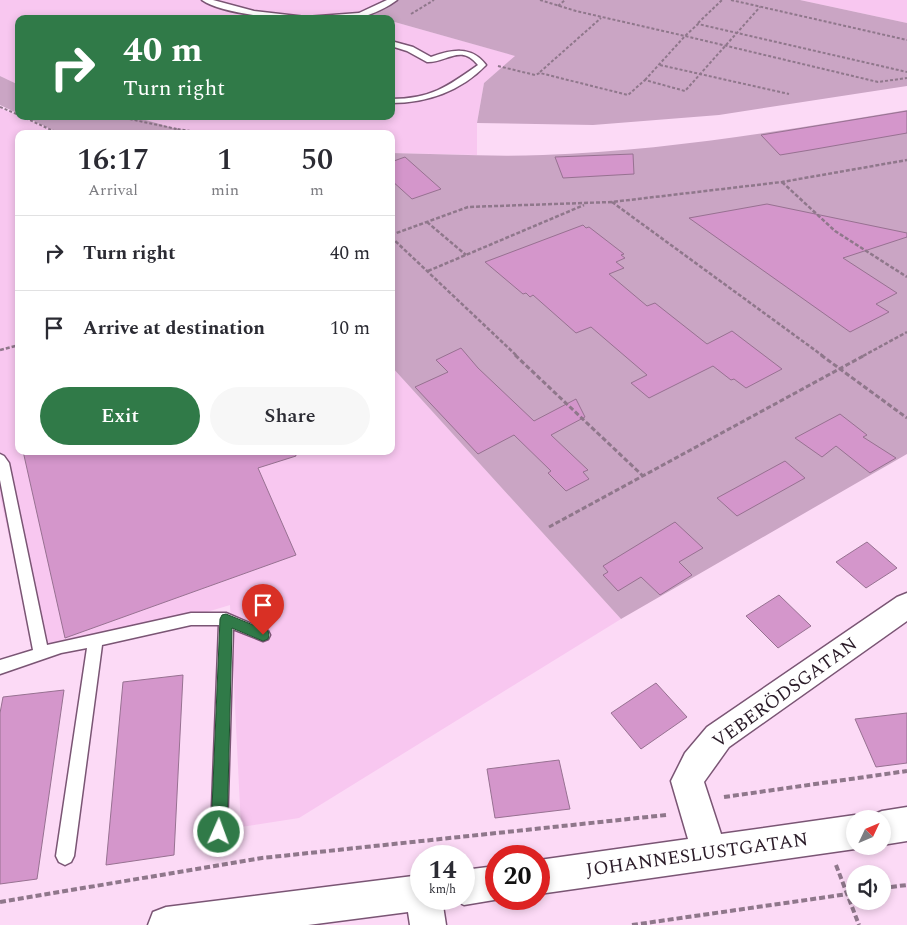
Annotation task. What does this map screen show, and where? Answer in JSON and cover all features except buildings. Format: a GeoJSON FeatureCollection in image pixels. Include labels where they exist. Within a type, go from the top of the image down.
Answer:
{"type":"FeatureCollection","features":[{"type":"Feature","properties":{"kind":"street","name":"VEBERÖDSGATAN"},"geometry":{"type":"LineString","coordinates":[[710,854],[687,781],[696,764],[718,738],[907,605]]}},
{"type":"Feature","properties":{"kind":"street"},"geometry":{"type":"LineString","coordinates":[[891,827],[907,824]]}},
{"type":"Feature","properties":{"kind":"street","name":"JOHANNESLUSTGATAN"},"geometry":{"type":"LineString","coordinates":[[550,876],[840,834]]}},
{"type":"Feature","properties":{"kind":"street"},"geometry":{"type":"LineString","coordinates":[[166,925],[410,894]]}},
{"type":"Feature","properties":{"kind":"street"},"geometry":{"type":"LineString","coordinates":[[426,910],[428,925]]}},
{"type":"Feature","properties":{"kind":"lane"},"geometry":{"type":"LineString","coordinates":[[206,0],[231,10],[257,15]]}},
{"type":"Feature","properties":{"kind":"lane"},"geometry":{"type":"LineString","coordinates":[[360,15],[394,0]]}},
{"type":"Feature","properties":{"kind":"lane"},"geometry":{"type":"LineString","coordinates":[[395,44],[410,49],[430,60],[460,51],[477,56],[482,65],[450,89],[413,100],[395,100]]}},
{"type":"Feature","properties":{"kind":"lane"},"geometry":{"type":"LineString","coordinates":[[0,458],[41,652]]}},
{"type":"Feature","properties":{"kind":"lane"},"geometry":{"type":"LineString","coordinates":[[0,667],[41,652],[191,619],[226,619],[263,635]]}},
{"type":"Feature","properties":{"kind":"lane"},"geometry":{"type":"LineString","coordinates":[[219,832],[226,619]]}},
{"type":"Feature","properties":{"kind":"lane"},"geometry":{"type":"LineString","coordinates":[[65,856],[95,641]]}},
{"type":"Feature","properties":{"kind":"path"},"geometry":{"type":"LineString","coordinates":[[411,14],[434,0]]}},
{"type":"Feature","properties":{"kind":"path"},"geometry":{"type":"LineString","coordinates":[[540,0],[601,18],[659,28],[685,36],[878,82],[907,78]]}},
{"type":"Feature","properties":{"kind":"path"},"geometry":{"type":"LineString","coordinates":[[557,6],[565,0]]}},
{"type":"Feature","properties":{"kind":"path"},"geometry":{"type":"LineString","coordinates":[[540,73],[628,95],[660,65],[685,36],[722,0]]}},
{"type":"Feature","properties":{"kind":"path"},"geometry":{"type":"LineString","coordinates":[[731,0],[907,40]]}},
{"type":"Feature","properties":{"kind":"path"},"geometry":{"type":"LineString","coordinates":[[645,80],[685,91],[760,7]]}},
{"type":"Feature","properties":{"kind":"path"},"geometry":{"type":"LineString","coordinates":[[482,65],[514,68],[535,75],[540,73],[601,18]]}},
{"type":"Feature","properties":{"kind":"path"},"geometry":{"type":"LineString","coordinates":[[698,24],[907,72]]}},
{"type":"Feature","properties":{"kind":"path"},"geometry":{"type":"LineString","coordinates":[[660,65],[789,94]]}},
{"type":"Feature","properties":{"kind":"path"},"geometry":{"type":"LineString","coordinates":[[0,107],[15,114]]}},
{"type":"Feature","properties":{"kind":"path"},"geometry":{"type":"LineString","coordinates":[[29,120],[51,130]]}},
{"type":"Feature","properties":{"kind":"path"},"geometry":{"type":"LineString","coordinates":[[135,120],[184,130]]}},
{"type":"Feature","properties":{"kind":"path"},"geometry":{"type":"LineString","coordinates":[[395,234],[468,206],[612,202],[782,182],[907,160]]}},
{"type":"Feature","properties":{"kind":"path"},"geometry":{"type":"LineString","coordinates":[[782,182],[835,231],[907,277]]}},
{"type":"Feature","properties":{"kind":"path"},"geometry":{"type":"LineString","coordinates":[[612,202],[907,418]]}},
{"type":"Feature","properties":{"kind":"path"},"geometry":{"type":"LineString","coordinates":[[428,271],[586,203]]}},
{"type":"Feature","properties":{"kind":"path"},"geometry":{"type":"LineString","coordinates":[[427,222],[466,255]]}},
{"type":"Feature","properties":{"kind":"path"},"geometry":{"type":"LineString","coordinates":[[395,240],[643,476]]}},
{"type":"Feature","properties":{"kind":"path"},"geometry":{"type":"LineString","coordinates":[[549,527],[907,332]]}},
{"type":"Feature","properties":{"kind":"path"},"geometry":{"type":"LineString","coordinates":[[0,350],[15,346]]}},
{"type":"Feature","properties":{"kind":"path"},"geometry":{"type":"LineString","coordinates":[[0,902],[262,858],[695,806],[907,771]]}},
{"type":"Feature","properties":{"kind":"path"},"geometry":{"type":"LineString","coordinates":[[840,834],[846,885]]}},
{"type":"Feature","properties":{"kind":"path"},"geometry":{"type":"LineString","coordinates":[[891,887],[907,885]]}},
{"type":"Feature","properties":{"kind":"path"},"geometry":{"type":"LineString","coordinates":[[632,925],[846,894]]}},
{"type":"Feature","properties":{"kind":"path"},"geometry":{"type":"LineString","coordinates":[[853,910],[859,925]]}},
{"type":"Feature","properties":{"kind":"shaded area"},"geometry":{"type":"Polygon","coordinates":[[[0,0],[395,0],[372,15],[15,15],[15,83],[0,76],[0,0]]]}},
{"type":"Feature","properties":{"kind":"shaded area"},"geometry":{"type":"Polygon","coordinates":[[[395,0],[800,0],[907,23],[907,86],[719,115],[593,125],[477,123],[484,83],[515,56],[395,22],[395,15],[371,15],[395,0]]]}},
{"type":"Feature","properties":{"kind":"shaded area"},"geometry":{"type":"Polygon","coordinates":[[[800,0],[907,0],[907,23],[800,0]]]}},
{"type":"Feature","properties":{"kind":"shaded area"},"geometry":{"type":"Polygon","coordinates":[[[395,22],[516,56],[484,83],[477,123],[477,155],[395,153],[395,130],[177,129],[146,120],[395,120],[395,22]]]}},
{"type":"Feature","properties":{"kind":"shaded area"},"geometry":{"type":"Polygon","coordinates":[[[0,76],[15,83],[15,112],[0,105],[0,76]]]}},
{"type":"Feature","properties":{"kind":"shaded area"},"geometry":{"type":"Polygon","coordinates":[[[0,108],[15,114],[15,120],[28,120],[52,130],[15,130],[15,455],[395,455],[395,370],[621,619],[299,818],[241,827],[230,605],[164,625],[36,658],[0,496],[0,108]]]}},
{"type":"Feature","properties":{"kind":"shaded area"},"geometry":{"type":"Polygon","coordinates":[[[907,110],[907,454],[621,619],[395,370],[395,153],[524,156],[589,153],[771,132],[907,110]]]}},
{"type":"Feature","properties":{"kind":"shaded area"},"geometry":{"type":"Polygon","coordinates":[[[31,120],[146,120],[185,130],[53,130],[31,120]]]}},
{"type":"Feature","properties":{"kind":"route"},"geometry":{"type":"LineString","coordinates":[[219,832],[226,619],[263,635]]}}]}
